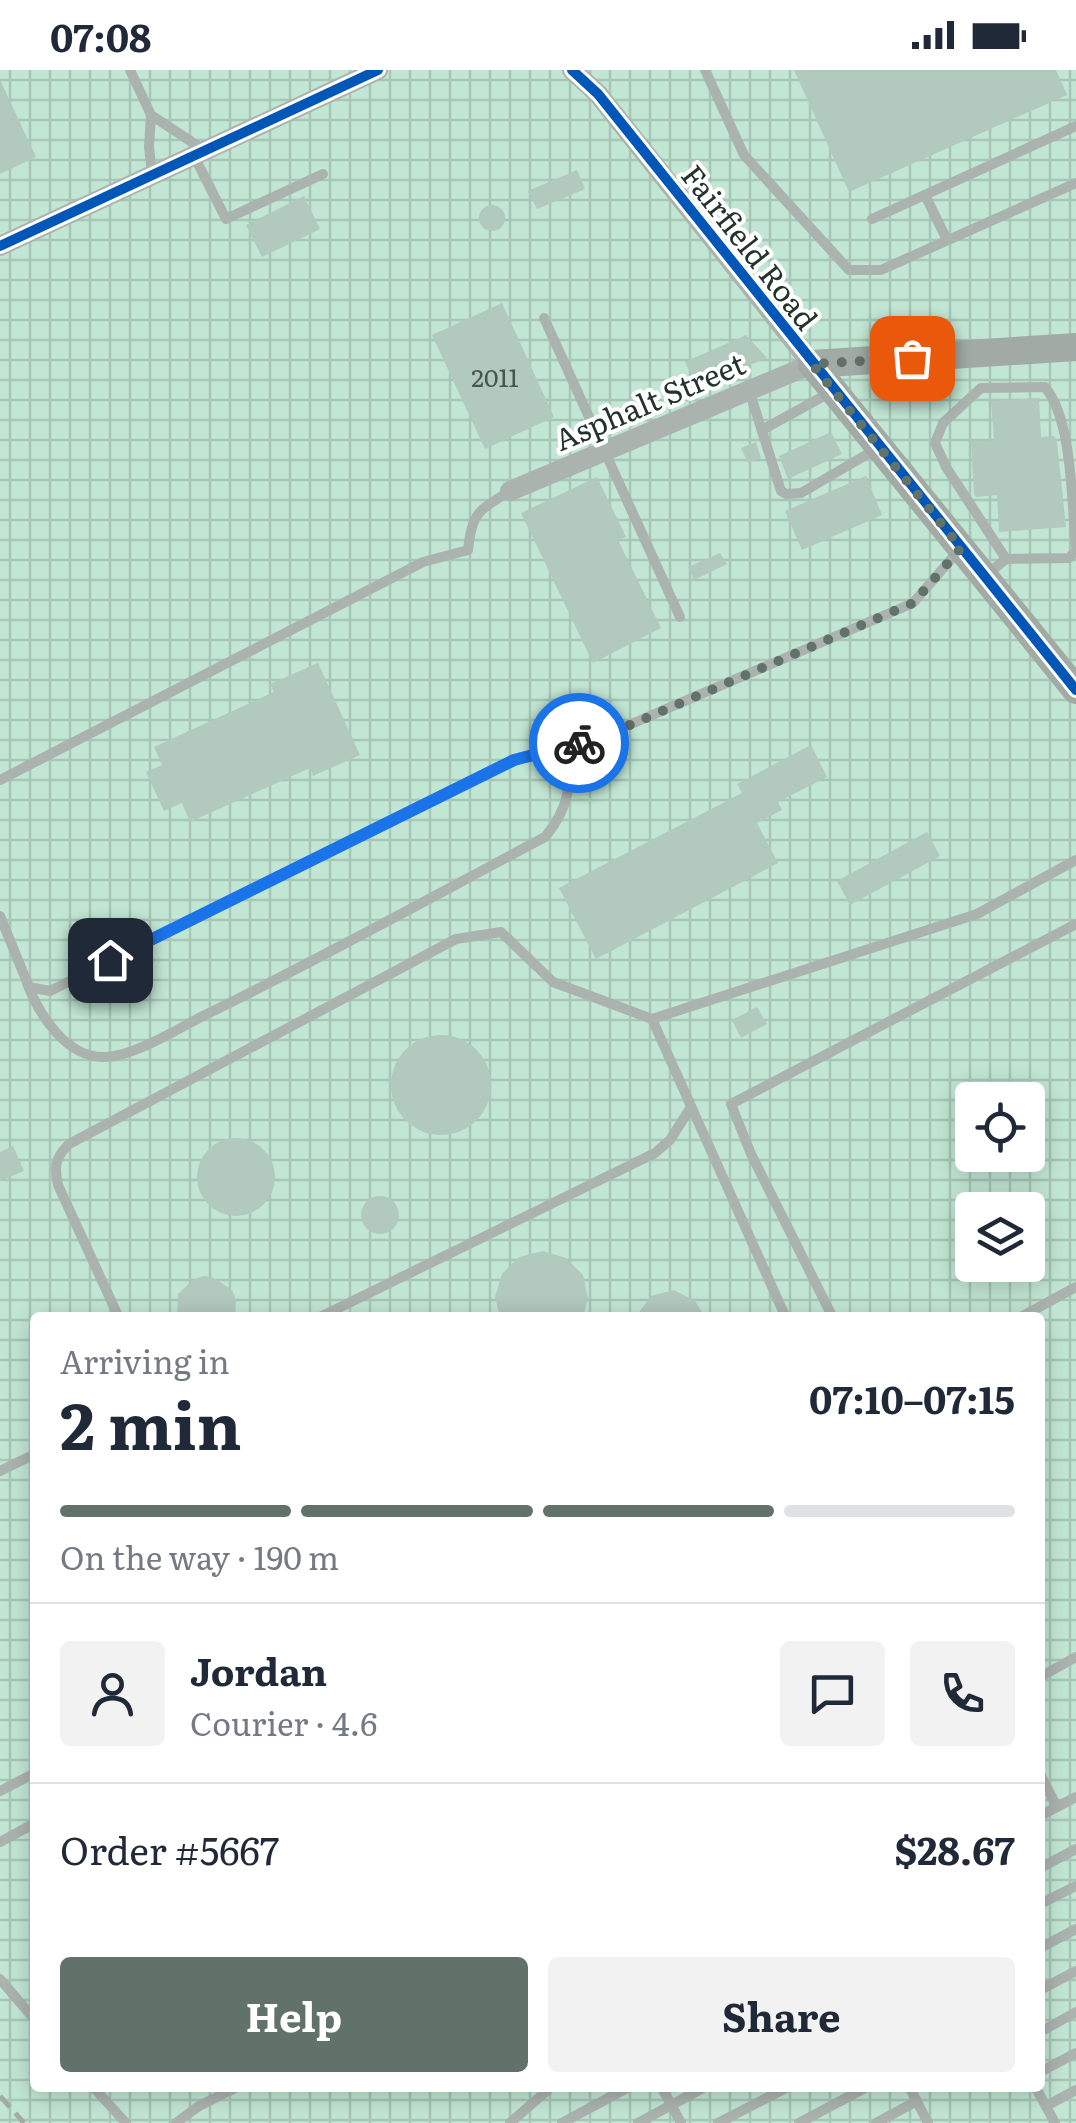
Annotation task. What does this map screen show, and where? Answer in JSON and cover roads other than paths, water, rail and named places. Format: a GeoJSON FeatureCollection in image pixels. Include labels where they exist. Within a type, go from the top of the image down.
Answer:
{"type":"FeatureCollection","features":[{"type":"Feature","properties":{"kind":"street"},"geometry":{"type":"LineString","coordinates":[[0,246],[378,70]]}},
{"type":"Feature","properties":{"kind":"street","name":"Fairfield Road"},"geometry":{"type":"LineString","coordinates":[[572,70],[598,94],[961,548],[995,568],[1076,690]]}},
{"type":"Feature","properties":{"kind":"street"},"geometry":{"type":"LineString","coordinates":[[812,364],[1076,347]]}},
{"type":"Feature","properties":{"kind":"street","name":"Asphalt Street"},"geometry":{"type":"LineString","coordinates":[[510,491],[812,364]]}},
{"type":"Feature","properties":{"kind":"lane"},"geometry":{"type":"LineString","coordinates":[[130,70],[151,114],[199,153],[226,220],[324,174]]}},
{"type":"Feature","properties":{"kind":"lane"},"geometry":{"type":"LineString","coordinates":[[706,70],[744,156],[848,270],[881,270],[1076,184]]}},
{"type":"Feature","properties":{"kind":"lane"},"geometry":{"type":"LineString","coordinates":[[151,114],[148,147],[152,175]]}},
{"type":"Feature","properties":{"kind":"lane"},"geometry":{"type":"LineString","coordinates":[[872,220],[1076,126]]}},
{"type":"Feature","properties":{"kind":"lane"},"geometry":{"type":"LineString","coordinates":[[925,195],[947,240]]}},
{"type":"Feature","properties":{"kind":"lane"},"geometry":{"type":"LineString","coordinates":[[544,318],[680,617]]}},
{"type":"Feature","properties":{"kind":"lane"},"geometry":{"type":"LineString","coordinates":[[1045,386],[1057,401],[1065,438],[1076,548],[1068,558],[995,568],[935,443],[943,423],[982,388],[1045,386]]}},
{"type":"Feature","properties":{"kind":"lane"},"geometry":{"type":"LineString","coordinates":[[749,390],[786,494],[801,493],[879,447]]}},
{"type":"Feature","properties":{"kind":"lane"},"geometry":{"type":"LineString","coordinates":[[762,430],[833,390]]}},
{"type":"Feature","properties":{"kind":"lane"},"geometry":{"type":"LineString","coordinates":[[0,780],[423,562],[468,550],[472,519],[510,491]]}},
{"type":"Feature","properties":{"kind":"lane"},"geometry":{"type":"LineString","coordinates":[[27,982],[29,988],[50,991],[514,760],[602,737],[913,603],[961,548]]}},
{"type":"Feature","properties":{"kind":"lane"},"geometry":{"type":"LineString","coordinates":[[0,916],[36,1009],[70,1046],[105,1058],[138,1048],[268,984],[545,837],[564,814],[570,773],[569,745]]}},
{"type":"Feature","properties":{"kind":"lane"},"geometry":{"type":"LineString","coordinates":[[116,1312],[58,1185],[54,1166],[58,1155],[68,1144],[456,938],[501,932],[553,982],[652,1018],[977,914],[1076,860]]}},
{"type":"Feature","properties":{"kind":"lane"},"geometry":{"type":"LineString","coordinates":[[830,1312],[751,1154],[731,1104],[1076,924]]}},
{"type":"Feature","properties":{"kind":"lane"},"geometry":{"type":"LineString","coordinates":[[652,1018],[783,1312]]}},
{"type":"Feature","properties":{"kind":"lane"},"geometry":{"type":"LineString","coordinates":[[330,1312],[656,1153],[670,1140],[691,1107]]}},
{"type":"Feature","properties":{"kind":"lane"},"geometry":{"type":"LineString","coordinates":[[1030,1312],[1076,1287]]}},
{"type":"Feature","properties":{"kind":"lane"},"geometry":{"type":"LineString","coordinates":[[0,1471],[30,1456]]}},
{"type":"Feature","properties":{"kind":"lane"},"geometry":{"type":"LineString","coordinates":[[1045,1674],[1076,1657]]}},
{"type":"Feature","properties":{"kind":"lane"},"geometry":{"type":"LineString","coordinates":[[0,1792],[30,1777]]}},
{"type":"Feature","properties":{"kind":"lane"},"geometry":{"type":"LineString","coordinates":[[1045,1784],[1057,1807]]}},
{"type":"Feature","properties":{"kind":"lane"},"geometry":{"type":"LineString","coordinates":[[1045,1813],[1076,1797]]}},
{"type":"Feature","properties":{"kind":"lane"},"geometry":{"type":"LineString","coordinates":[[0,1842],[30,1826]]}},
{"type":"Feature","properties":{"kind":"lane"},"geometry":{"type":"LineString","coordinates":[[1045,1865],[1076,1849]]}},
{"type":"Feature","properties":{"kind":"lane"},"geometry":{"type":"LineString","coordinates":[[1045,1902],[1076,1886]]}},
{"type":"Feature","properties":{"kind":"lane"},"geometry":{"type":"LineString","coordinates":[[1045,1945],[1076,1928]]}},
{"type":"Feature","properties":{"kind":"lane"},"geometry":{"type":"LineString","coordinates":[[1045,1987],[1076,1971]]}},
{"type":"Feature","properties":{"kind":"lane"},"geometry":{"type":"LineString","coordinates":[[0,1979],[30,2014]]}},
{"type":"Feature","properties":{"kind":"lane"},"geometry":{"type":"LineString","coordinates":[[1045,2029],[1076,2012]]}},
{"type":"Feature","properties":{"kind":"lane"},"geometry":{"type":"LineString","coordinates":[[1045,2069],[1076,2053]]}},
{"type":"Feature","properties":{"kind":"lane"},"geometry":{"type":"LineString","coordinates":[[1046,2106],[1076,2090]]}},
{"type":"Feature","properties":{"kind":"lane"},"geometry":{"type":"LineString","coordinates":[[98,2092],[126,2123]]}},
{"type":"Feature","properties":{"kind":"lane"},"geometry":{"type":"LineString","coordinates":[[176,2123],[227,2092]]}},
{"type":"Feature","properties":{"kind":"lane"},"geometry":{"type":"LineString","coordinates":[[510,2123],[545,2092]]}},
{"type":"Feature","properties":{"kind":"lane"},"geometry":{"type":"LineString","coordinates":[[562,2123],[619,2092]]}},
{"type":"Feature","properties":{"kind":"lane"},"geometry":{"type":"LineString","coordinates":[[664,2092],[680,2123]]}},
{"type":"Feature","properties":{"kind":"lane"},"geometry":{"type":"LineString","coordinates":[[638,2123],[695,2092]]}},
{"type":"Feature","properties":{"kind":"lane"},"geometry":{"type":"LineString","coordinates":[[718,2123],[778,2092]]}},
{"type":"Feature","properties":{"kind":"lane"},"geometry":{"type":"LineString","coordinates":[[799,2123],[858,2092]]}},
{"type":"Feature","properties":{"kind":"lane"},"geometry":{"type":"LineString","coordinates":[[912,2092],[928,2123]]}},
{"type":"Feature","properties":{"kind":"lane"},"geometry":{"type":"LineString","coordinates":[[1038,2092],[1055,2123]]}},
{"type":"Feature","properties":{"kind":"lane"},"geometry":{"type":"LineString","coordinates":[[876,2123],[917,2101]]}},
{"type":"Feature","properties":{"kind":"railway"},"geometry":{"type":"LineString","coordinates":[[0,2096],[24,2123]]}}]}
